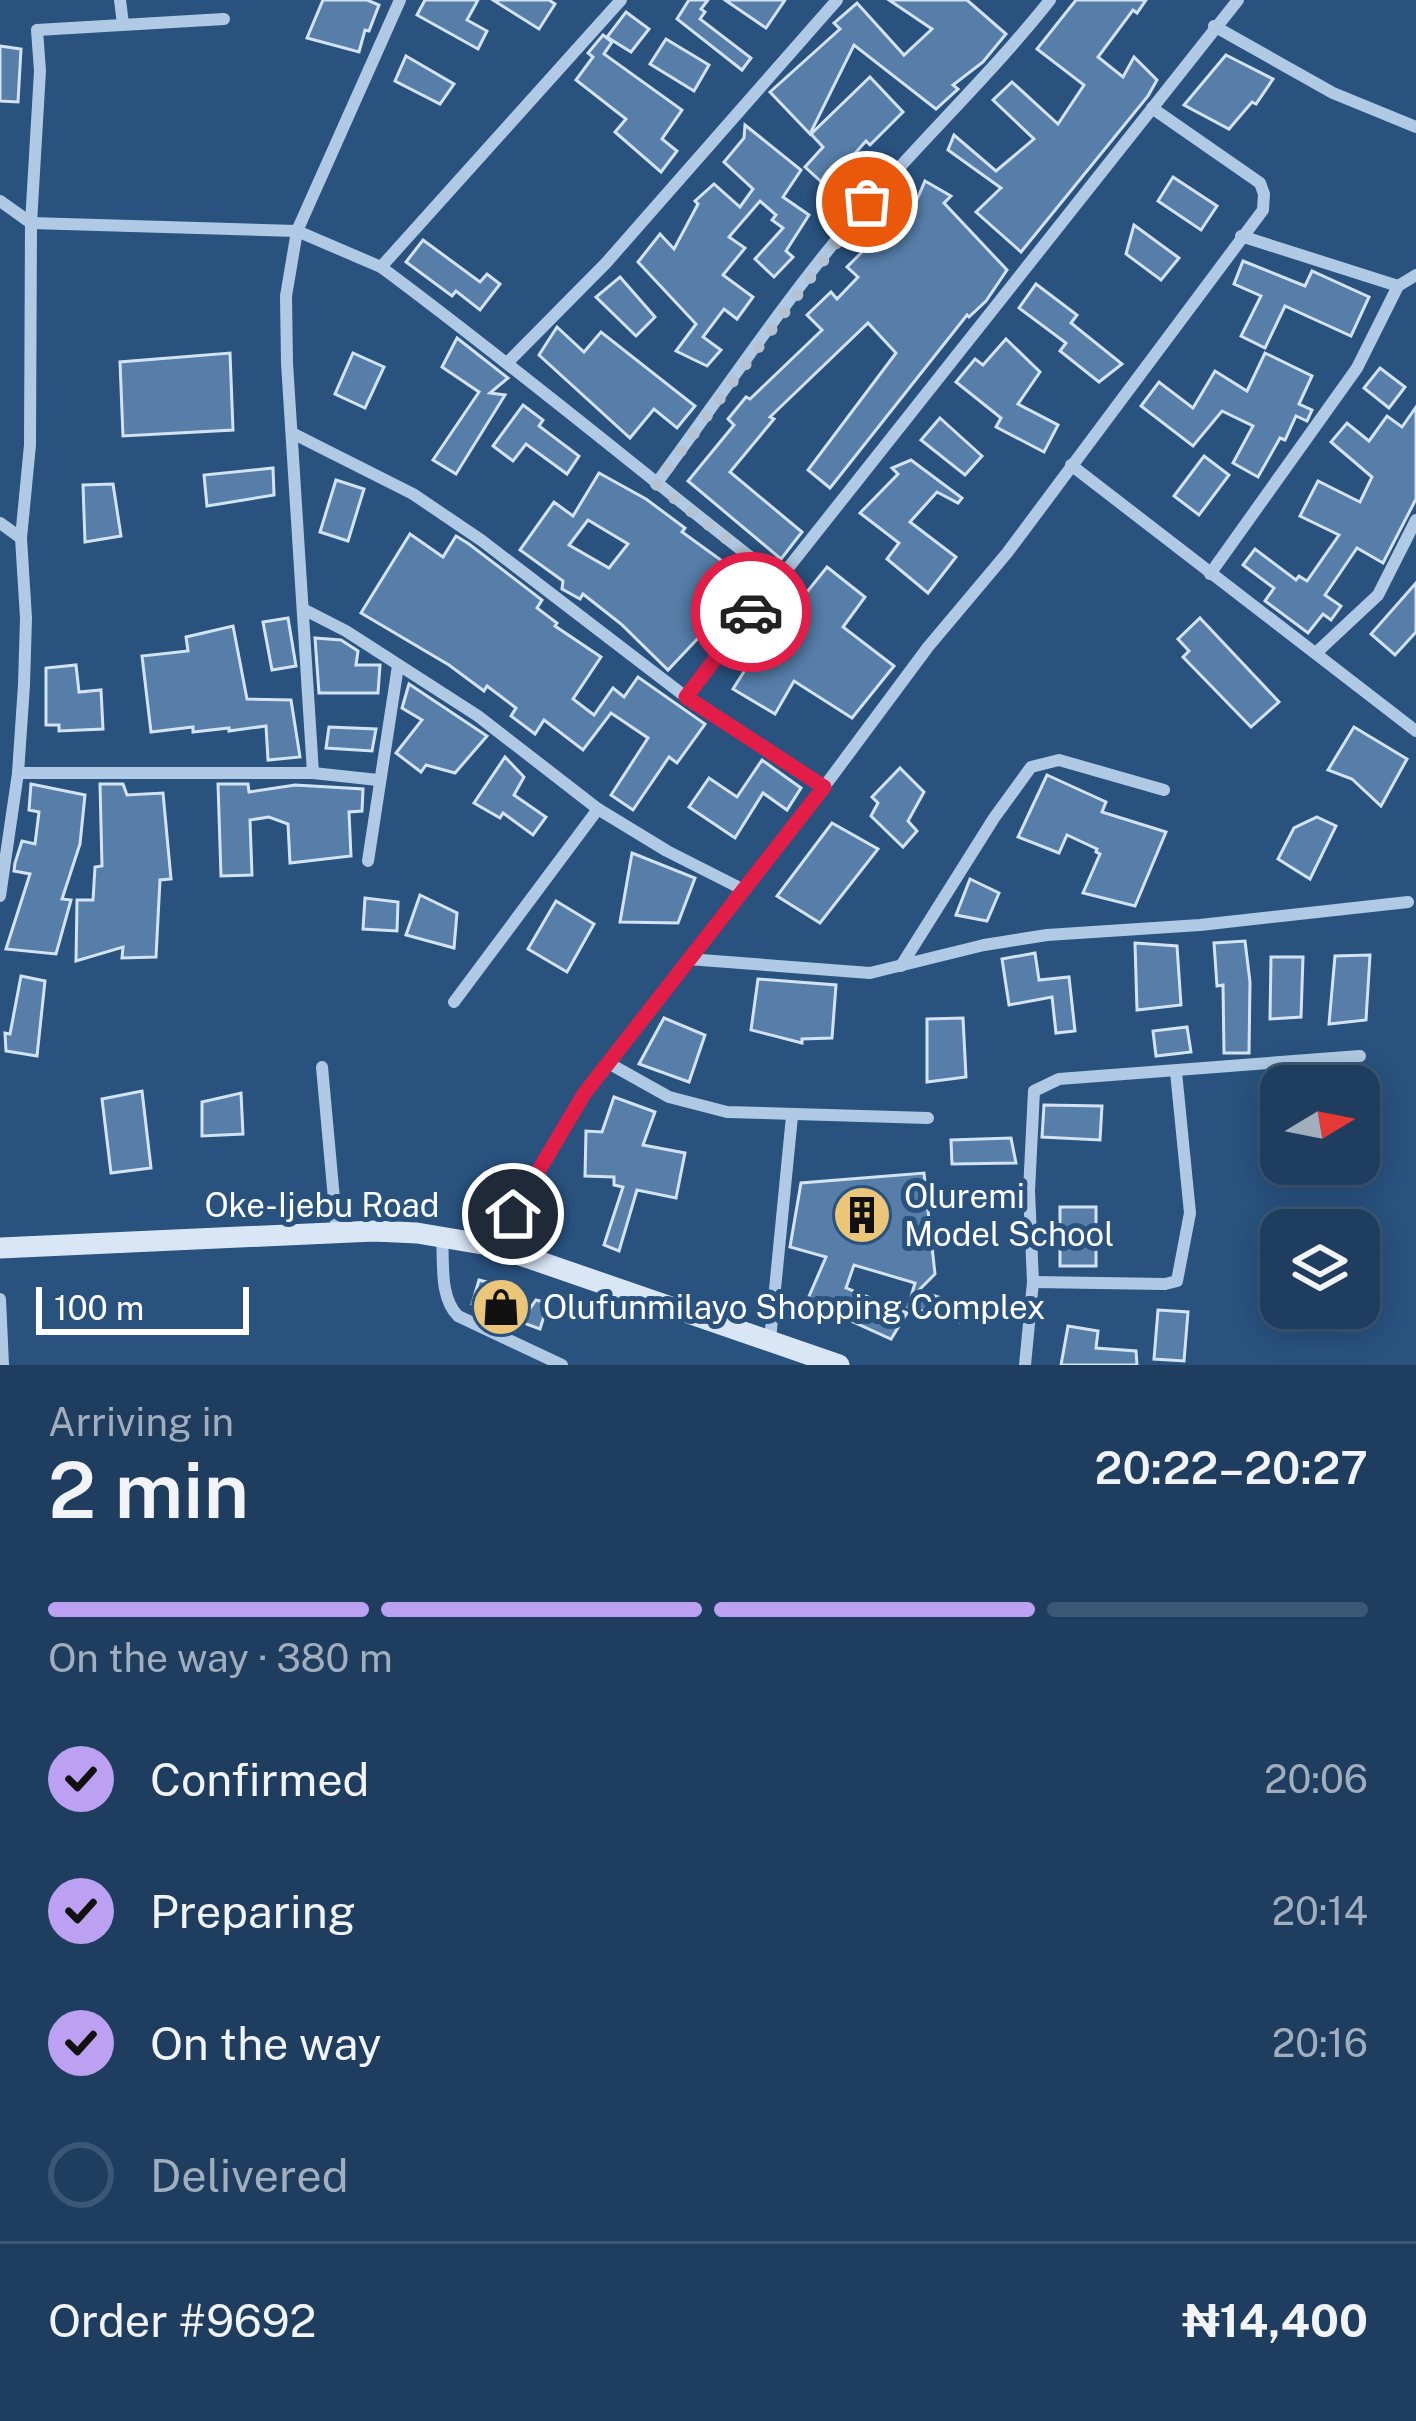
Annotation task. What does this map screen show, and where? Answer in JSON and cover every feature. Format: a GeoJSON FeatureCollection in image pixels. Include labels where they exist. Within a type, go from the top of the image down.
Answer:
{"type":"FeatureCollection","features":[{"type":"Feature","properties":{"kind":"main road","name":"Oke-Ijebu Road"},"geometry":{"type":"LineString","coordinates":[[0,1248],[337,1232],[442,1237],[494,1246],[839,1365]]}},
{"type":"Feature","properties":{"kind":"street"},"geometry":{"type":"LineString","coordinates":[[121,0],[123,24]]}},
{"type":"Feature","properties":{"kind":"street"},"geometry":{"type":"LineString","coordinates":[[314,773],[286,296],[297,231],[400,0]]}},
{"type":"Feature","properties":{"kind":"street"},"geometry":{"type":"LineString","coordinates":[[381,267],[621,0]]}},
{"type":"Feature","properties":{"kind":"street"},"geometry":{"type":"LineString","coordinates":[[509,361],[606,262],[837,0]]}},
{"type":"Feature","properties":{"kind":"street"},"geometry":{"type":"LineString","coordinates":[[656,484],[838,236],[1050,0]]}},
{"type":"Feature","properties":{"kind":"street"},"geometry":{"type":"LineString","coordinates":[[686,697],[1238,0]]}},
{"type":"Feature","properties":{"kind":"street"},"geometry":{"type":"LineString","coordinates":[[0,896],[18,773],[26,618],[21,538],[31,445],[37,30],[224,19]]}},
{"type":"Feature","properties":{"kind":"street"},"geometry":{"type":"LineString","coordinates":[[1214,26],[1333,94],[1416,127]]}},
{"type":"Feature","properties":{"kind":"street"},"geometry":{"type":"LineString","coordinates":[[494,1246],[578,1105],[901,682],[1006,553],[1264,210],[1260,183],[1152,108]]}},
{"type":"Feature","properties":{"kind":"street"},"geometry":{"type":"LineString","coordinates":[[0,201],[31,223],[297,231],[381,267],[509,361],[590,433],[777,578]]}},
{"type":"Feature","properties":{"kind":"street"},"geometry":{"type":"LineString","coordinates":[[1240,236],[1398,286]]}},
{"type":"Feature","properties":{"kind":"street"},"geometry":{"type":"LineString","coordinates":[[1210,574],[1357,368],[1398,286],[1416,275]]}},
{"type":"Feature","properties":{"kind":"street"},"geometry":{"type":"LineString","coordinates":[[294,434],[413,494],[481,540],[686,697],[824,787]]}},
{"type":"Feature","properties":{"kind":"street"},"geometry":{"type":"LineString","coordinates":[[1071,465],[1416,731]]}},
{"type":"Feature","properties":{"kind":"street"},"geometry":{"type":"LineString","coordinates":[[1317,652],[1378,595],[1410,553],[1416,520]]}},
{"type":"Feature","properties":{"kind":"street"},"geometry":{"type":"LineString","coordinates":[[0,523],[21,538]]}},
{"type":"Feature","properties":{"kind":"street"},"geometry":{"type":"LineString","coordinates":[[303,609],[478,716],[598,809],[742,889]]}},
{"type":"Feature","properties":{"kind":"street"},"geometry":{"type":"LineString","coordinates":[[368,860],[398,665]]}},
{"type":"Feature","properties":{"kind":"street"},"geometry":{"type":"LineString","coordinates":[[901,965],[1031,767],[1059,760],[1164,790]]}},
{"type":"Feature","properties":{"kind":"street"},"geometry":{"type":"LineString","coordinates":[[18,773],[314,773],[378,780]]}},
{"type":"Feature","properties":{"kind":"street"},"geometry":{"type":"LineString","coordinates":[[454,1002],[598,809]]}},
{"type":"Feature","properties":{"kind":"street"},"geometry":{"type":"LineString","coordinates":[[688,959],[870,973],[984,944],[1047,935],[1200,925],[1408,902]]}},
{"type":"Feature","properties":{"kind":"street"},"geometry":{"type":"LineString","coordinates":[[1025,1365],[1033,1282],[1029,1191],[1034,1091],[1059,1079],[1360,1055]]}},
{"type":"Feature","properties":{"kind":"street"},"geometry":{"type":"LineString","coordinates":[[610,1064],[669,1097],[697,1106],[792,1116],[928,1118]]}},
{"type":"Feature","properties":{"kind":"street"},"geometry":{"type":"LineString","coordinates":[[322,1067],[337,1232]]}},
{"type":"Feature","properties":{"kind":"street"},"geometry":{"type":"LineString","coordinates":[[1033,1282],[1178,1281],[1190,1214],[1176,1072]]}},
{"type":"Feature","properties":{"kind":"street"},"geometry":{"type":"LineString","coordinates":[[770,1340],[792,1116]]}},
{"type":"Feature","properties":{"kind":"street"},"geometry":{"type":"LineString","coordinates":[[442,1237],[450,1309],[562,1365]]}},
{"type":"Feature","properties":{"kind":"street"},"geometry":{"type":"LineString","coordinates":[[0,1299],[3,1365]]}},
{"type":"Feature","properties":{"kind":"building"},"geometry":{"type":"Polygon","coordinates":[[[323,0],[367,0],[379,5],[359,52],[307,38],[323,0]]]}},
{"type":"Feature","properties":{"kind":"building"},"geometry":{"type":"Polygon","coordinates":[[[425,0],[478,0],[467,20],[487,31],[478,49],[417,15],[425,0]]]}},
{"type":"Feature","properties":{"kind":"building"},"geometry":{"type":"Polygon","coordinates":[[[493,0],[549,0],[555,4],[539,29],[493,0]]]}},
{"type":"Feature","properties":{"kind":"building"},"geometry":{"type":"Polygon","coordinates":[[[689,0],[708,0],[700,19],[751,58],[742,70],[677,19],[689,0]]]}},
{"type":"Feature","properties":{"kind":"building"},"geometry":{"type":"Polygon","coordinates":[[[725,0],[785,0],[766,28],[725,0]]]}},
{"type":"Feature","properties":{"kind":"building"},"geometry":{"type":"Polygon","coordinates":[[[889,0],[967,0],[1006,34],[983,62],[953,85],[958,89],[936,109],[854,45],[810,134],[770,92],[840,29],[834,23],[857,3],[904,55],[932,29],[889,0]]]}},
{"type":"Feature","properties":{"kind":"building"},"geometry":{"type":"Polygon","coordinates":[[[1076,0],[1146,0],[1098,57],[1123,77],[1134,57],[1157,80],[1021,252],[976,212],[1001,188],[948,150],[954,135],[996,171],[1034,139],[993,100],[1012,82],[1058,124],[1084,85],[1037,49],[1076,0]]]}},
{"type":"Feature","properties":{"kind":"building"},"geometry":{"type":"Polygon","coordinates":[[[626,12],[649,29],[631,52],[607,37],[626,12]]]}},
{"type":"Feature","properties":{"kind":"building"},"geometry":{"type":"Polygon","coordinates":[[[603,35],[612,42],[604,54],[682,110],[662,139],[677,151],[661,172],[615,132],[626,119],[576,80],[593,57],[588,53],[603,35]]]}},
{"type":"Feature","properties":{"kind":"building"},"geometry":{"type":"Polygon","coordinates":[[[666,39],[709,65],[694,91],[650,64],[666,39]]]}},
{"type":"Feature","properties":{"kind":"building"},"geometry":{"type":"Polygon","coordinates":[[[0,46],[21,49],[18,102],[0,101],[0,46]]]}},
{"type":"Feature","properties":{"kind":"building"},"geometry":{"type":"Polygon","coordinates":[[[1226,55],[1273,79],[1256,104],[1252,102],[1229,129],[1184,105],[1226,55]]]}},
{"type":"Feature","properties":{"kind":"building"},"geometry":{"type":"Polygon","coordinates":[[[406,56],[454,84],[440,104],[395,81],[406,56]]]}},
{"type":"Feature","properties":{"kind":"building"},"geometry":{"type":"Polygon","coordinates":[[[870,77],[903,112],[870,145],[866,141],[826,186],[805,167],[823,147],[811,134],[870,77]]]}},
{"type":"Feature","properties":{"kind":"building"},"geometry":{"type":"Polygon","coordinates":[[[745,125],[801,170],[783,197],[809,215],[786,251],[793,257],[774,277],[755,259],[783,228],[772,220],[776,215],[760,201],[729,237],[745,248],[723,275],[753,297],[737,319],[724,309],[703,337],[721,350],[707,366],[676,351],[696,324],[638,262],[660,234],[674,249],[698,204],[695,201],[714,184],[740,207],[753,189],[724,162],[744,138],[745,125]]]}},
{"type":"Feature","properties":{"kind":"building"},"geometry":{"type":"Polygon","coordinates":[[[1173,177],[1217,206],[1201,230],[1158,201],[1173,177]]]}},
{"type":"Feature","properties":{"kind":"building"},"geometry":{"type":"Polygon","coordinates":[[[925,181],[951,196],[944,203],[1007,270],[830,488],[808,470],[896,353],[868,323],[770,417],[774,419],[730,472],[802,532],[781,559],[688,481],[734,425],[728,419],[746,397],[750,399],[822,330],[807,315],[831,292],[837,299],[858,277],[847,267],[861,253],[865,231],[889,200],[909,218],[925,181]]]}},
{"type":"Feature","properties":{"kind":"building"},"geometry":{"type":"Polygon","coordinates":[[[1134,225],[1179,258],[1161,280],[1126,254],[1134,225]]]}},
{"type":"Feature","properties":{"kind":"building"},"geometry":{"type":"Polygon","coordinates":[[[423,240],[480,282],[487,274],[500,284],[480,310],[406,262],[423,240]]]}},
{"type":"Feature","properties":{"kind":"building"},"geometry":{"type":"Polygon","coordinates":[[[1243,261],[1305,286],[1312,271],[1369,297],[1351,336],[1285,306],[1265,348],[1241,336],[1261,296],[1234,284],[1243,261]]]}},
{"type":"Feature","properties":{"kind":"building"},"geometry":{"type":"Polygon","coordinates":[[[620,277],[655,317],[636,336],[596,297],[620,277]]]}},
{"type":"Feature","properties":{"kind":"building"},"geometry":{"type":"Polygon","coordinates":[[[1036,284],[1077,315],[1071,323],[1122,364],[1099,382],[1060,351],[1066,343],[1019,308],[1036,284]]]}},
{"type":"Feature","properties":{"kind":"building"},"geometry":{"type":"Polygon","coordinates":[[[557,327],[584,352],[601,332],[695,406],[677,428],[654,409],[630,438],[539,355],[557,327]]]}},
{"type":"Feature","properties":{"kind":"building"},"geometry":{"type":"Polygon","coordinates":[[[457,338],[508,378],[490,393],[505,395],[456,474],[433,460],[479,392],[442,367],[457,338]]]}},
{"type":"Feature","properties":{"kind":"building"},"geometry":{"type":"Polygon","coordinates":[[[1006,339],[1040,372],[1018,404],[1058,425],[1044,452],[996,427],[1001,418],[956,382],[975,359],[983,365],[1006,339]]]}},
{"type":"Feature","properties":{"kind":"building"},"geometry":{"type":"Polygon","coordinates":[[[230,353],[233,430],[123,436],[120,362],[230,353]]]}},
{"type":"Feature","properties":{"kind":"building"},"geometry":{"type":"Polygon","coordinates":[[[353,353],[384,367],[365,408],[335,394],[353,353]]]}},
{"type":"Feature","properties":{"kind":"building"},"geometry":{"type":"Polygon","coordinates":[[[1265,353],[1312,376],[1299,404],[1312,410],[1307,421],[1296,416],[1258,477],[1233,463],[1253,426],[1222,411],[1193,446],[1141,406],[1159,382],[1193,408],[1215,371],[1247,391],[1265,353]]]}},
{"type":"Feature","properties":{"kind":"building"},"geometry":{"type":"Polygon","coordinates":[[[1380,368],[1405,387],[1389,408],[1364,388],[1380,368]]]}},
{"type":"Feature","properties":{"kind":"building"},"geometry":{"type":"Polygon","coordinates":[[[523,405],[543,420],[539,426],[579,456],[567,474],[526,444],[513,461],[493,446],[523,405]]]}},
{"type":"Feature","properties":{"kind":"building"},"geometry":{"type":"Polygon","coordinates":[[[1416,407],[1416,499],[1383,563],[1357,548],[1325,595],[1341,606],[1331,620],[1323,614],[1308,633],[1265,601],[1274,588],[1243,565],[1255,549],[1296,580],[1299,576],[1307,581],[1339,535],[1300,516],[1318,481],[1360,502],[1372,477],[1331,442],[1347,423],[1369,441],[1387,416],[1402,427],[1416,407]]]}},
{"type":"Feature","properties":{"kind":"building"},"geometry":{"type":"Polygon","coordinates":[[[940,418],[982,456],[965,475],[921,440],[940,418]]]}},
{"type":"Feature","properties":{"kind":"building"},"geometry":{"type":"Polygon","coordinates":[[[1204,456],[1229,475],[1199,515],[1174,496],[1204,456]]]}},
{"type":"Feature","properties":{"kind":"building"},"geometry":{"type":"Polygon","coordinates":[[[911,460],[962,498],[958,503],[937,492],[910,522],[956,557],[928,593],[887,559],[899,543],[860,513],[898,474],[892,468],[911,460]]]}},
{"type":"Feature","properties":{"kind":"building"},"geometry":{"type":"Polygon","coordinates":[[[273,468],[274,495],[207,506],[204,475],[273,468]]]}},
{"type":"Feature","properties":{"kind":"building"},"geometry":{"type":"Polygon","coordinates":[[[599,473],[646,499],[685,528],[682,532],[754,584],[724,622],[718,617],[668,670],[621,624],[583,594],[580,599],[562,589],[563,581],[520,550],[554,502],[573,516],[599,473]],[[588,520],[569,545],[609,568],[628,544],[588,520]]]}},
{"type":"Feature","properties":{"kind":"building"},"geometry":{"type":"Polygon","coordinates":[[[336,480],[364,489],[348,541],[320,532],[336,480]]]}},
{"type":"Feature","properties":{"kind":"building"},"geometry":{"type":"Polygon","coordinates":[[[113,484],[121,536],[85,542],[83,485],[113,484]]]}},
{"type":"Feature","properties":{"kind":"building"},"geometry":{"type":"Polygon","coordinates":[[[410,534],[443,557],[456,536],[469,544],[542,600],[537,608],[555,626],[601,657],[573,699],[594,715],[613,688],[624,697],[638,677],[705,724],[677,763],[669,757],[633,810],[611,795],[648,738],[611,713],[583,750],[544,720],[535,734],[511,716],[516,708],[487,686],[484,691],[361,613],[410,534]]]}},
{"type":"Feature","properties":{"kind":"building"},"geometry":{"type":"Polygon","coordinates":[[[827,567],[865,597],[843,627],[894,666],[852,718],[794,681],[775,714],[733,689],[771,629],[827,567]]]}},
{"type":"Feature","properties":{"kind":"building"},"geometry":{"type":"Polygon","coordinates":[[[1416,583],[1416,632],[1395,655],[1371,634],[1416,583]]]}},
{"type":"Feature","properties":{"kind":"building"},"geometry":{"type":"Polygon","coordinates":[[[288,618],[296,666],[272,670],[263,622],[288,618]]]}},
{"type":"Feature","properties":{"kind":"building"},"geometry":{"type":"Polygon","coordinates":[[[1200,618],[1279,702],[1251,727],[1183,657],[1189,651],[1178,639],[1200,618]]]}},
{"type":"Feature","properties":{"kind":"building"},"geometry":{"type":"Polygon","coordinates":[[[233,626],[247,699],[291,700],[300,757],[268,760],[266,726],[151,732],[142,656],[188,651],[186,637],[233,626]]]}},
{"type":"Feature","properties":{"kind":"building"},"geometry":{"type":"Polygon","coordinates":[[[315,638],[341,640],[358,651],[356,665],[380,665],[378,693],[319,693],[315,638]]]}},
{"type":"Feature","properties":{"kind":"building"},"geometry":{"type":"Polygon","coordinates":[[[76,665],[79,692],[101,690],[103,729],[59,731],[59,725],[46,725],[46,668],[76,665]]]}},
{"type":"Feature","properties":{"kind":"building"},"geometry":{"type":"Polygon","coordinates":[[[409,684],[487,736],[455,773],[426,765],[421,772],[396,753],[422,720],[402,708],[409,684]]]}},
{"type":"Feature","properties":{"kind":"building"},"geometry":{"type":"Polygon","coordinates":[[[329,727],[376,729],[372,751],[326,748],[329,727]]]}},
{"type":"Feature","properties":{"kind":"building"},"geometry":{"type":"Polygon","coordinates":[[[1354,727],[1407,759],[1381,806],[1352,779],[1328,770],[1354,727]]]}},
{"type":"Feature","properties":{"kind":"building"},"geometry":{"type":"Polygon","coordinates":[[[505,757],[524,777],[514,795],[546,817],[533,835],[503,813],[500,818],[474,803],[505,757]]]}},
{"type":"Feature","properties":{"kind":"building"},"geometry":{"type":"Polygon","coordinates":[[[762,760],[801,788],[787,810],[763,793],[735,838],[689,807],[709,778],[737,797],[762,760]]]}},
{"type":"Feature","properties":{"kind":"building"},"geometry":{"type":"Polygon","coordinates":[[[900,768],[924,792],[908,821],[917,831],[903,847],[871,816],[878,803],[872,797],[900,768]]]}},
{"type":"Feature","properties":{"kind":"building"},"geometry":{"type":"Polygon","coordinates":[[[1047,775],[1106,802],[1102,812],[1166,832],[1135,906],[1083,893],[1100,854],[1097,849],[1067,835],[1059,853],[1018,837],[1047,775]]]}},
{"type":"Feature","properties":{"kind":"building"},"geometry":{"type":"Polygon","coordinates":[[[31,784],[85,795],[80,844],[62,899],[71,900],[56,954],[6,949],[30,874],[14,871],[15,863],[22,841],[35,844],[39,812],[29,810],[31,784]]]}},
{"type":"Feature","properties":{"kind":"building"},"geometry":{"type":"Polygon","coordinates":[[[100,784],[123,784],[127,795],[163,793],[171,879],[160,880],[156,957],[122,958],[123,947],[76,961],[77,900],[93,900],[95,867],[102,866],[100,784]]]}},
{"type":"Feature","properties":{"kind":"building"},"geometry":{"type":"Polygon","coordinates":[[[218,784],[248,784],[249,792],[295,785],[363,789],[362,811],[349,812],[351,856],[290,863],[288,824],[269,817],[250,820],[252,875],[221,876],[218,784]]]}},
{"type":"Feature","properties":{"kind":"building"},"geometry":{"type":"Polygon","coordinates":[[[1317,817],[1336,826],[1310,879],[1278,859],[1294,828],[1317,817]]]}},
{"type":"Feature","properties":{"kind":"building"},"geometry":{"type":"Polygon","coordinates":[[[832,823],[878,849],[820,923],[777,896],[832,823]]]}},
{"type":"Feature","properties":{"kind":"building"},"geometry":{"type":"Polygon","coordinates":[[[632,853],[695,878],[678,923],[620,922],[632,853]]]}},
{"type":"Feature","properties":{"kind":"building"},"geometry":{"type":"Polygon","coordinates":[[[970,879],[999,893],[987,921],[956,915],[970,879]]]}},
{"type":"Feature","properties":{"kind":"building"},"geometry":{"type":"Polygon","coordinates":[[[420,895],[457,913],[454,948],[406,935],[420,895]]]}},
{"type":"Feature","properties":{"kind":"building"},"geometry":{"type":"Polygon","coordinates":[[[365,898],[398,902],[397,931],[363,929],[365,898]]]}},
{"type":"Feature","properties":{"kind":"building"},"geometry":{"type":"Polygon","coordinates":[[[556,901],[594,924],[567,972],[528,949],[556,901]]]}},
{"type":"Feature","properties":{"kind":"building"},"geometry":{"type":"Polygon","coordinates":[[[1245,941],[1249,1053],[1224,1053],[1223,985],[1217,986],[1214,943],[1245,941]]]}},
{"type":"Feature","properties":{"kind":"building"},"geometry":{"type":"Polygon","coordinates":[[[1135,943],[1177,946],[1181,1005],[1137,1010],[1135,943]]]}},
{"type":"Feature","properties":{"kind":"building"},"geometry":{"type":"Polygon","coordinates":[[[1035,953],[1039,980],[1069,977],[1075,1031],[1056,1033],[1052,997],[1009,1005],[1002,959],[1035,953]]]}},
{"type":"Feature","properties":{"kind":"building"},"geometry":{"type":"Polygon","coordinates":[[[1370,955],[1366,1020],[1329,1024],[1335,956],[1370,955]]]}},
{"type":"Feature","properties":{"kind":"building"},"geometry":{"type":"Polygon","coordinates":[[[1271,957],[1303,957],[1301,1017],[1270,1019],[1271,957]]]}},
{"type":"Feature","properties":{"kind":"building"},"geometry":{"type":"Polygon","coordinates":[[[21,976],[45,981],[37,1056],[6,1051],[5,1033],[10,1034],[21,976]]]}},
{"type":"Feature","properties":{"kind":"building"},"geometry":{"type":"Polygon","coordinates":[[[758,979],[836,985],[832,1038],[802,1039],[802,1043],[751,1030],[758,979]]]}},
{"type":"Feature","properties":{"kind":"building"},"geometry":{"type":"Polygon","coordinates":[[[664,1018],[705,1035],[689,1082],[639,1064],[664,1018]]]}},
{"type":"Feature","properties":{"kind":"building"},"geometry":{"type":"Polygon","coordinates":[[[963,1018],[966,1077],[927,1082],[927,1019],[963,1018]]]}},
{"type":"Feature","properties":{"kind":"building"},"geometry":{"type":"Polygon","coordinates":[[[1187,1027],[1191,1052],[1156,1056],[1153,1031],[1187,1027]]]}},
{"type":"Feature","properties":{"kind":"building"},"geometry":{"type":"Polygon","coordinates":[[[142,1091],[151,1168],[111,1173],[102,1099],[142,1091]]]}},
{"type":"Feature","properties":{"kind":"building"},"geometry":{"type":"Polygon","coordinates":[[[241,1093],[243,1134],[202,1136],[202,1102],[241,1093]]]}},
{"type":"Feature","properties":{"kind":"building"},"geometry":{"type":"Polygon","coordinates":[[[614,1097],[655,1112],[643,1145],[685,1153],[676,1198],[637,1190],[619,1251],[604,1245],[623,1187],[614,1185],[614,1177],[585,1176],[586,1131],[602,1132],[614,1097]]]}},
{"type":"Feature","properties":{"kind":"building"},"geometry":{"type":"Polygon","coordinates":[[[1044,1105],[1102,1106],[1100,1140],[1042,1137],[1044,1105]]]}},
{"type":"Feature","properties":{"kind":"building"},"geometry":{"type":"Polygon","coordinates":[[[1011,1138],[1016,1163],[952,1164],[951,1140],[1011,1138]]]}},
{"type":"Feature","properties":{"kind":"building","name":"Oluremi Model School"},"geometry":{"type":"Polygon","coordinates":[[[924,1173],[935,1274],[918,1291],[965,1305],[959,1322],[908,1307],[915,1283],[854,1265],[846,1288],[907,1313],[891,1339],[807,1301],[826,1257],[790,1247],[801,1183],[924,1173]]]}},
{"type":"Feature","properties":{"kind":"building"},"geometry":{"type":"Polygon","coordinates":[[[1060,1207],[1096,1207],[1096,1266],[1060,1266],[1060,1207]]]}},
{"type":"Feature","properties":{"kind":"building","name":"Olufunmilayo Shopping Complex"},"geometry":{"type":"Polygon","coordinates":[[[479,1280],[499,1285],[497,1297],[529,1310],[536,1300],[548,1303],[540,1329],[472,1304],[479,1280]]]}},
{"type":"Feature","properties":{"kind":"building"},"geometry":{"type":"Polygon","coordinates":[[[1158,1310],[1188,1312],[1184,1361],[1154,1359],[1158,1310]]]}},
{"type":"Feature","properties":{"kind":"building"},"geometry":{"type":"Polygon","coordinates":[[[1068,1326],[1098,1331],[1096,1348],[1136,1351],[1137,1365],[1061,1365],[1068,1326]]]}},
{"type":"Feature","properties":{"kind":"way so far"},"geometry":{"type":"LineString","coordinates":[[751,612],[777,578],[656,484],[867,202]]}},
{"type":"Feature","properties":{"kind":"place","name":"Oluremi Model School"},"geometry":{"type":"Point","coordinates":[862,1215]}},
{"type":"Feature","properties":{"kind":"place","name":"Olufunmilayo Shopping Complex"},"geometry":{"type":"Point","coordinates":[501,1307]}},
{"type":"Feature","properties":{"kind":"route"},"geometry":{"type":"LineString","coordinates":[[513,1214],[584,1094],[824,787],[686,697],[751,612]]}}]}
